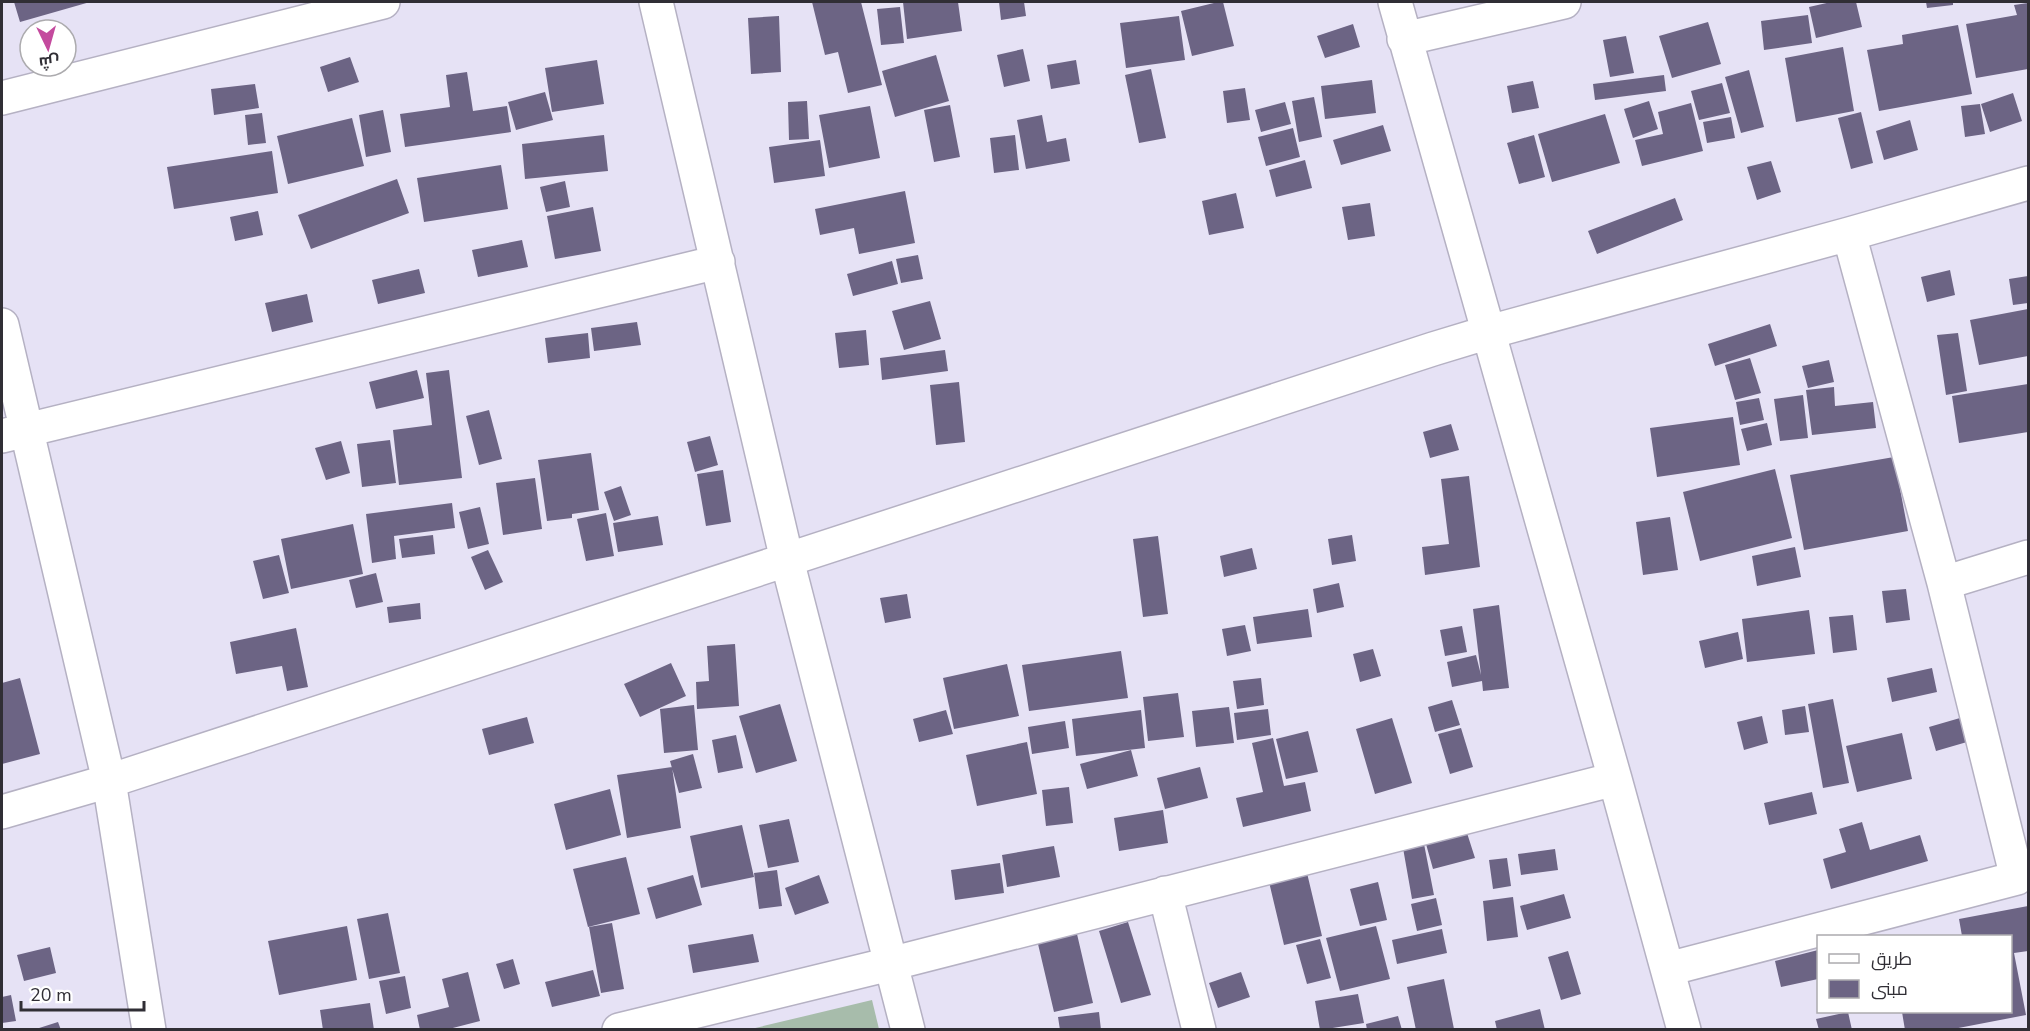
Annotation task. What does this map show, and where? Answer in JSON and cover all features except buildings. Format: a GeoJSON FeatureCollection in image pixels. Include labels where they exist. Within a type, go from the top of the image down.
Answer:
{"type":"FeatureCollection","features":[{"type":"Feature","properties":{"kind":"street"},"geometry":{"type":"LineString","coordinates":[[2,98],[383,2]]}},
{"type":"Feature","properties":{"kind":"street"},"geometry":{"type":"LineString","coordinates":[[656,2],[787,561],[908,1029]]}},
{"type":"Feature","properties":{"kind":"street"},"geometry":{"type":"LineString","coordinates":[[1395,2],[1684,1029]]}},
{"type":"Feature","properties":{"kind":"street"},"geometry":{"type":"LineString","coordinates":[[1404,39],[1564,2]]}},
{"type":"Feature","properties":{"kind":"street"},"geometry":{"type":"LineString","coordinates":[[2,812],[109,781],[1489,332],[2028,183]]}},
{"type":"Feature","properties":{"kind":"street"},"geometry":{"type":"LineString","coordinates":[[1668,969],[2023,877],[1849,234]]}},
{"type":"Feature","properties":{"kind":"street"},"geometry":{"type":"LineString","coordinates":[[14,434],[718,262]]}},
{"type":"Feature","properties":{"kind":"street"},"geometry":{"type":"LineString","coordinates":[[2,325],[14,434],[109,781],[149,1029]]}},
{"type":"Feature","properties":{"kind":"street"},"geometry":{"type":"LineString","coordinates":[[1944,583],[2028,557]]}},
{"type":"Feature","properties":{"kind":"street"},"geometry":{"type":"LineString","coordinates":[[619,1029],[890,964],[1615,778]]}},
{"type":"Feature","properties":{"kind":"street"},"geometry":{"type":"LineString","coordinates":[[1165,893],[1199,1029]]}},
{"type":"Feature","properties":{"kind":"green space"},"geometry":{"type":"Polygon","coordinates":[[[872,1000],[879,1029],[751,1029],[872,1000]]]}}]}
